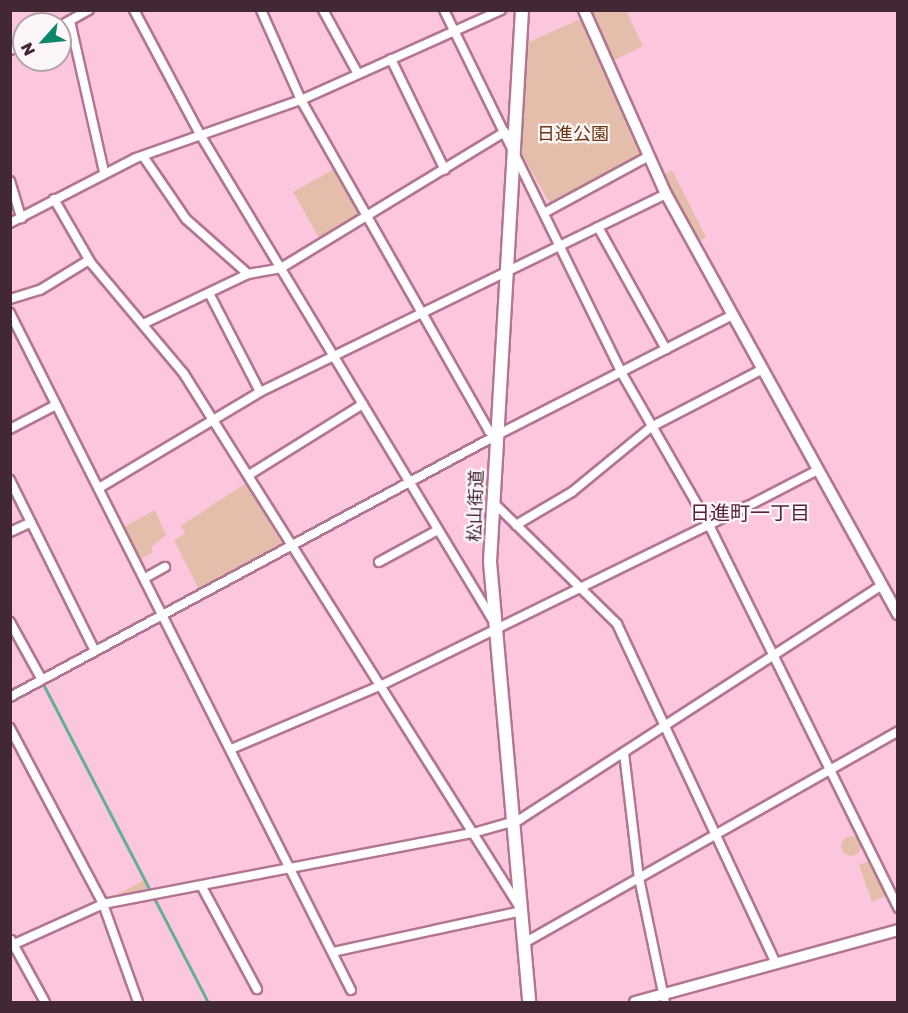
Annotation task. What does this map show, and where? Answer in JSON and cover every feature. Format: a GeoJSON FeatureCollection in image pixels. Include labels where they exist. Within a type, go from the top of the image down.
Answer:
{"type":"FeatureCollection","features":[{"type":"Feature","properties":{"kind":"main road","name":"松山街道"},"geometry":{"type":"LineString","coordinates":[[522,10],[504,273],[490,562],[529,1002]]}},
{"type":"Feature","properties":{"kind":"street"},"geometry":{"type":"LineString","coordinates":[[72,20],[89,10]]}},
{"type":"Feature","properties":{"kind":"street"},"geometry":{"type":"LineString","coordinates":[[134,10],[201,136],[410,482],[494,627]]}},
{"type":"Feature","properties":{"kind":"street"},"geometry":{"type":"LineString","coordinates":[[261,10],[300,100],[489,431],[497,435]]}},
{"type":"Feature","properties":{"kind":"street"},"geometry":{"type":"LineString","coordinates":[[323,10],[358,74]]}},
{"type":"Feature","properties":{"kind":"street"},"geometry":{"type":"LineString","coordinates":[[444,10],[621,372],[710,527],[897,908]]}},
{"type":"Feature","properties":{"kind":"street"},"geometry":{"type":"LineString","coordinates":[[10,223],[104,172],[300,100],[501,10]]}},
{"type":"Feature","properties":{"kind":"street"},"geometry":{"type":"LineString","coordinates":[[584,10],[666,194],[897,614]]}},
{"type":"Feature","properties":{"kind":"street"},"geometry":{"type":"LineString","coordinates":[[72,30],[104,172]]}},
{"type":"Feature","properties":{"kind":"street"},"geometry":{"type":"LineString","coordinates":[[391,59],[445,170]]}},
{"type":"Feature","properties":{"kind":"street"},"geometry":{"type":"LineString","coordinates":[[142,324],[248,274],[281,268],[505,132]]}},
{"type":"Feature","properties":{"kind":"street"},"geometry":{"type":"LineString","coordinates":[[143,156],[186,219],[248,274]]}},
{"type":"Feature","properties":{"kind":"street"},"geometry":{"type":"LineString","coordinates":[[544,213],[649,156]]}},
{"type":"Feature","properties":{"kind":"street"},"geometry":{"type":"LineString","coordinates":[[10,181],[21,218]]}},
{"type":"Feature","properties":{"kind":"street"},"geometry":{"type":"LineString","coordinates":[[99,488],[211,419],[260,392],[666,194]]}},
{"type":"Feature","properties":{"kind":"street"},"geometry":{"type":"LineString","coordinates":[[54,199],[89,260],[183,374],[382,685],[522,911],[333,952]]}},
{"type":"Feature","properties":{"kind":"street"},"geometry":{"type":"LineString","coordinates":[[598,226],[666,350]]}},
{"type":"Feature","properties":{"kind":"street"},"geometry":{"type":"LineString","coordinates":[[10,298],[40,290],[89,260]]}},
{"type":"Feature","properties":{"kind":"street"},"geometry":{"type":"LineString","coordinates":[[209,292],[260,392]]}},
{"type":"Feature","properties":{"kind":"street"},"geometry":{"type":"LineString","coordinates":[[10,313],[351,990]]}},
{"type":"Feature","properties":{"kind":"street"},"geometry":{"type":"LineString","coordinates":[[10,697],[497,435],[733,315]]}},
{"type":"Feature","properties":{"kind":"street"},"geometry":{"type":"LineString","coordinates":[[516,525],[572,492],[651,427],[763,369]]}},
{"type":"Feature","properties":{"kind":"street"},"geometry":{"type":"LineString","coordinates":[[249,475],[363,404]]}},
{"type":"Feature","properties":{"kind":"street"},"geometry":{"type":"LineString","coordinates":[[10,429],[56,405]]}},
{"type":"Feature","properties":{"kind":"street"},"geometry":{"type":"LineString","coordinates":[[231,749],[382,685],[494,627],[582,590],[710,527],[818,470]]}},
{"type":"Feature","properties":{"kind":"street"},"geometry":{"type":"LineString","coordinates":[[10,480],[95,651]]}},
{"type":"Feature","properties":{"kind":"street"},"geometry":{"type":"LineString","coordinates":[[493,502],[617,624],[776,963]]}},
{"type":"Feature","properties":{"kind":"street"},"geometry":{"type":"LineString","coordinates":[[10,532],[31,522]]}},
{"type":"Feature","properties":{"kind":"street"},"geometry":{"type":"LineString","coordinates":[[379,562],[438,530]]}},
{"type":"Feature","properties":{"kind":"street"},"geometry":{"type":"LineString","coordinates":[[145,578],[165,567]]}},
{"type":"Feature","properties":{"kind":"street"},"geometry":{"type":"LineString","coordinates":[[45,1002],[11,943],[103,904],[290,870],[473,833],[514,822],[624,753],[773,653],[882,585]]}},
{"type":"Feature","properties":{"kind":"street"},"geometry":{"type":"LineString","coordinates":[[10,622],[42,680]]}},
{"type":"Feature","properties":{"kind":"street"},"geometry":{"type":"LineString","coordinates":[[10,728],[103,904],[138,1002]]}},
{"type":"Feature","properties":{"kind":"street"},"geometry":{"type":"LineString","coordinates":[[525,943],[897,731]]}},
{"type":"Feature","properties":{"kind":"street"},"geometry":{"type":"LineString","coordinates":[[624,753],[639,878],[664,999]]}},
{"type":"Feature","properties":{"kind":"street"},"geometry":{"type":"LineString","coordinates":[[202,886],[257,989]]}},
{"type":"Feature","properties":{"kind":"street"},"geometry":{"type":"LineString","coordinates":[[635,1002],[664,999],[776,963],[897,930]]}},
{"type":"Feature","properties":{"kind":"green space"},"geometry":{"type":"Polygon","coordinates":[[[590,11],[626,11],[643,46],[613,61],[590,11]]]}},
{"type":"Feature","properties":{"kind":"green space","name":"日進公園"},"geometry":{"type":"Polygon","coordinates":[[[580,19],[640,154],[551,205],[518,148],[525,44],[580,19]]]}},
{"type":"Feature","properties":{"kind":"green space"},"geometry":{"type":"Polygon","coordinates":[[[338,167],[366,217],[322,243],[293,192],[338,167]]]}},
{"type":"Feature","properties":{"kind":"green space"},"geometry":{"type":"Polygon","coordinates":[[[672,170],[706,237],[696,243],[662,176],[672,170]]]}},
{"type":"Feature","properties":{"kind":"green space"},"geometry":{"type":"Polygon","coordinates":[[[246,483],[282,544],[199,589],[174,540],[185,534],[181,526],[246,483]]]}},
{"type":"Feature","properties":{"kind":"green space"},"geometry":{"type":"Polygon","coordinates":[[[155,510],[166,535],[151,547],[153,552],[138,561],[122,528],[155,510]]]}},
{"type":"Feature","properties":{"kind":"green space"},"geometry":{"type":"Polygon","coordinates":[[[851,836],[858,839],[861,846],[858,853],[851,856],[844,853],[841,846],[844,839],[851,836]]]}},
{"type":"Feature","properties":{"kind":"green space"},"geometry":{"type":"Polygon","coordinates":[[[869,861],[886,896],[872,902],[859,865],[869,861]]]}},
{"type":"Feature","properties":{"kind":"green space"},"geometry":{"type":"Polygon","coordinates":[[[144,880],[150,893],[109,899],[144,880]]]}},
{"type":"Feature","properties":{"kind":"waterway"},"geometry":{"type":"LineString","coordinates":[[42,682],[208,1002]]}},
{"type":"Feature","properties":{"kind":"waterway"},"geometry":{"type":"LineString","coordinates":[[620,761],[633,875],[658,993]]}},
{"type":"Feature","properties":{"kind":"district","name":"日進町一丁目"},"geometry":{"type":"Point","coordinates":[750,512]}}]}
